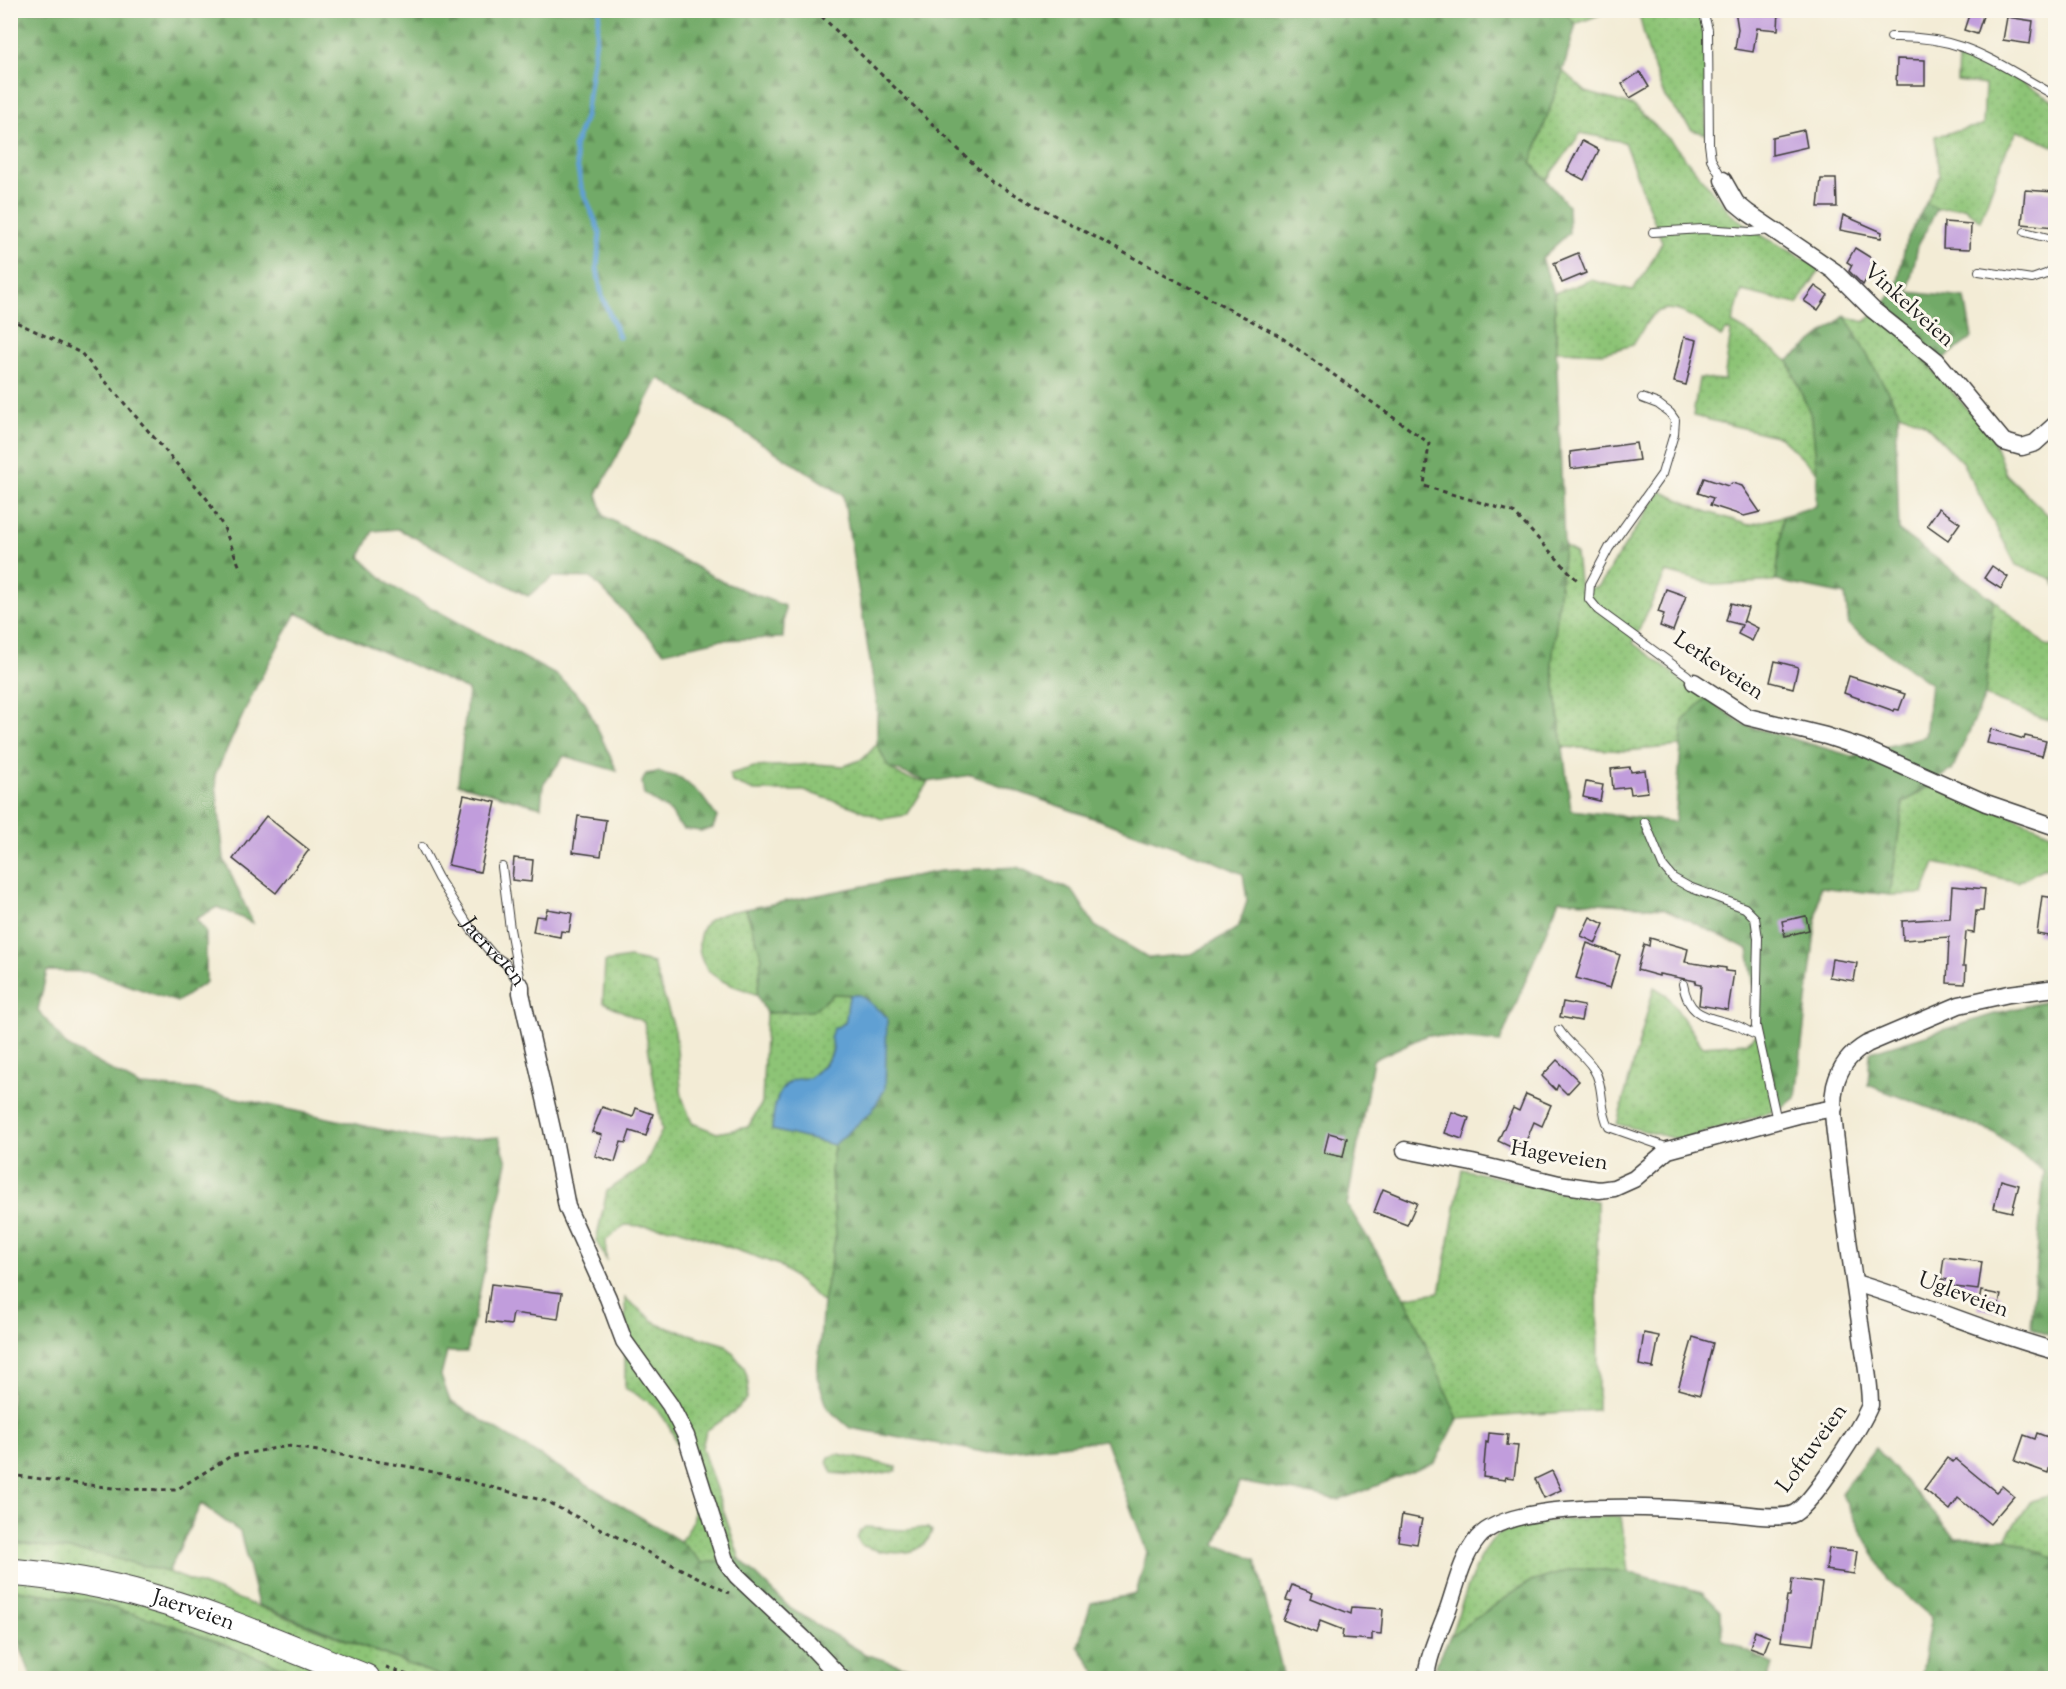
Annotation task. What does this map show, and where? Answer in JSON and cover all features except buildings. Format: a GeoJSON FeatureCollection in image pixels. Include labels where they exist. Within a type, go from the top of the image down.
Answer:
{"type":"FeatureCollection","features":[{"type":"Feature","properties":{"kind":"main road","name":"Jaerveien"},"geometry":{"type":"LineString","coordinates":[[10,1572],[68,1579],[146,1596],[214,1619],[366,1678]]}},
{"type":"Feature","properties":{"kind":"street","name":"Vinkelveien"},"geometry":{"type":"LineString","coordinates":[[1722,180],[1736,203],[1834,270],[1873,310],[1937,361],[2004,442],[2022,447],[2035,443],[2055,423]]}},
{"type":"Feature","properties":{"kind":"street","name":"Lerkeveien"},"geometry":{"type":"LineString","coordinates":[[1694,682],[1748,717],[1826,736],[1860,747],[1986,803],[2055,828]]}},
{"type":"Feature","properties":{"kind":"street"},"geometry":{"type":"LineString","coordinates":[[521,986],[567,1207],[608,1298],[624,1341],[670,1405],[686,1436],[698,1468],[721,1552],[737,1576],[803,1638],[841,1678]]}},
{"type":"Feature","properties":{"kind":"street","name":"Loftuveien"},"geometry":{"type":"LineString","coordinates":[[1426,1678],[1431,1655],[1467,1558],[1478,1538],[1502,1523],[1549,1513],[1612,1507],[1778,1516],[1790,1515],[1800,1508],[1863,1422],[1870,1406],[1855,1283],[1843,1210],[1834,1108],[1840,1071],[1857,1050],[1867,1044],[1959,1005],[2009,994],[2055,988]]}},
{"type":"Feature","properties":{"kind":"street","name":"Hageveien"},"geometry":{"type":"LineString","coordinates":[[1405,1150],[1559,1184],[1599,1190],[1614,1188],[1634,1179],[1668,1150],[1834,1108]]}},
{"type":"Feature","properties":{"kind":"street","name":"Ugleveien"},"geometry":{"type":"LineString","coordinates":[[1855,1283],[1891,1294],[1988,1331],[2055,1351]]}},
{"type":"Feature","properties":{"kind":"lane"},"geometry":{"type":"LineString","coordinates":[[1705,18],[1708,30],[1709,144],[1711,159],[1722,180]]}},
{"type":"Feature","properties":{"kind":"lane"},"geometry":{"type":"LineString","coordinates":[[1891,37],[1918,37],[1964,46],[2019,74],[2055,96]]}},
{"type":"Feature","properties":{"kind":"lane"},"geometry":{"type":"LineString","coordinates":[[1653,232],[1703,229],[1750,232],[1773,230]]}},
{"type":"Feature","properties":{"kind":"lane"},"geometry":{"type":"LineString","coordinates":[[2025,232],[2055,240]]}},
{"type":"Feature","properties":{"kind":"lane"},"geometry":{"type":"LineString","coordinates":[[1979,271],[2032,279],[2046,274],[2055,267]]}},
{"type":"Feature","properties":{"kind":"lane"},"geometry":{"type":"LineString","coordinates":[[1588,592],[1592,578],[1609,548],[1662,474],[1676,425],[1670,413],[1663,407],[1642,398]]}},
{"type":"Feature","properties":{"kind":"lane","name":"Lerkeveien"},"geometry":{"type":"LineString","coordinates":[[1588,592],[1589,599],[1598,610],[1688,675],[1694,682]]}},
{"type":"Feature","properties":{"kind":"lane"},"geometry":{"type":"LineString","coordinates":[[1645,822],[1663,866],[1673,878],[1695,890],[1745,908],[1755,918],[1758,938],[1757,1035],[1778,1121]]}},
{"type":"Feature","properties":{"kind":"lane","name":"Jaerveien"},"geometry":{"type":"LineString","coordinates":[[422,847],[438,878],[471,929],[494,955],[505,963],[521,986]]}},
{"type":"Feature","properties":{"kind":"lane","name":"Jaerveien"},"geometry":{"type":"LineString","coordinates":[[502,867],[510,929],[521,986]]}},
{"type":"Feature","properties":{"kind":"lane"},"geometry":{"type":"LineString","coordinates":[[1683,984],[1690,1007],[1701,1015],[1739,1026],[1757,1035]]}},
{"type":"Feature","properties":{"kind":"lane"},"geometry":{"type":"LineString","coordinates":[[1559,1030],[1593,1068],[1601,1086],[1609,1127],[1663,1146],[1668,1150]]}},
{"type":"Feature","properties":{"kind":"path"},"geometry":{"type":"LineString","coordinates":[[815,10],[993,182],[1278,335],[1429,443],[1424,486],[1513,512],[1588,592]]}},
{"type":"Feature","properties":{"kind":"path"},"geometry":{"type":"LineString","coordinates":[[10,317],[81,353],[207,499],[224,528],[241,570]]}},
{"type":"Feature","properties":{"kind":"path"},"geometry":{"type":"LineString","coordinates":[[10,1475],[121,1489],[176,1490],[231,1456],[288,1446],[417,1468],[545,1501],[735,1596]]}},
{"type":"Feature","properties":{"kind":"green space"},"geometry":{"type":"Polygon","coordinates":[[[11,11],[1562,11],[1576,24],[1563,71],[1531,163],[1568,205],[1569,233],[1542,258],[1554,293],[1564,546],[1552,663],[1571,810],[1675,822],[1683,721],[1706,698],[1745,725],[1852,756],[1925,736],[1931,684],[1849,626],[1845,595],[1776,581],[1783,516],[1816,506],[1817,472],[1812,418],[1788,361],[1845,316],[1900,413],[1896,435],[1899,531],[1993,599],[1985,696],[1952,770],[1903,803],[1890,895],[1820,887],[1796,1097],[1781,1109],[1761,1031],[1748,949],[1663,908],[1559,900],[1500,1042],[1427,1035],[1373,1060],[1347,1205],[1405,1297],[1458,1419],[1435,1463],[1340,1500],[1239,1482],[1216,1545],[1256,1559],[1284,1678],[1100,1678],[1078,1646],[1091,1603],[1136,1594],[1147,1552],[1105,1440],[989,1453],[850,1428],[828,1409],[817,1377],[823,1302],[836,1234],[831,1172],[834,1145],[872,1111],[860,995],[834,994],[812,1011],[766,1013],[757,995],[762,957],[746,909],[940,871],[1017,867],[1073,891],[1095,926],[1149,958],[1191,954],[1238,928],[1247,901],[1243,874],[1209,859],[971,775],[928,782],[888,767],[877,744],[877,705],[843,495],[659,378],[597,494],[604,516],[723,582],[785,606],[783,638],[719,640],[664,652],[591,578],[553,577],[528,596],[398,529],[373,531],[360,557],[391,586],[558,676],[585,702],[617,771],[564,756],[543,785],[541,807],[458,784],[468,690],[296,613],[255,689],[215,775],[224,859],[253,923],[217,907],[196,919],[206,931],[206,982],[177,1002],[90,972],[47,971],[38,1010],[67,1046],[140,1086],[195,1089],[434,1141],[499,1137],[507,1162],[467,1352],[447,1352],[441,1376],[450,1401],[680,1541],[702,1563],[740,1559],[791,1609],[865,1654],[909,1668],[903,1678],[445,1678],[258,1605],[240,1532],[201,1504],[168,1572],[98,1554],[11,1542],[11,11]]]}},
{"type":"Feature","properties":{"kind":"green space"},"geometry":{"type":"Polygon","coordinates":[[[1562,11],[1609,11],[1576,24],[1562,11]]]}},
{"type":"Feature","properties":{"kind":"green space"},"geometry":{"type":"Polygon","coordinates":[[[1638,11],[1705,11],[1706,134],[1692,130],[1664,96],[1649,54],[1638,11]]]}},
{"type":"Feature","properties":{"kind":"green space"},"geometry":{"type":"Polygon","coordinates":[[[1958,54],[1990,63],[2055,102],[2055,147],[2018,130],[2005,153],[1980,221],[1964,207],[1937,209],[1926,203],[1940,175],[1935,136],[1983,125],[1985,85],[1957,81],[1958,54]]]}},
{"type":"Feature","properties":{"kind":"green space"},"geometry":{"type":"Polygon","coordinates":[[[1563,71],[1586,92],[1634,106],[1670,140],[1732,215],[1766,238],[1821,268],[1797,304],[1742,291],[1732,323],[1788,361],[1812,418],[1817,472],[1780,437],[1693,416],[1699,378],[1724,380],[1731,331],[1726,330],[1721,337],[1689,315],[1671,309],[1662,310],[1654,314],[1645,324],[1633,345],[1603,353],[1557,351],[1554,293],[1591,280],[1632,290],[1644,275],[1662,242],[1624,142],[1581,133],[1546,180],[1531,163],[1563,71]]]}},
{"type":"Feature","properties":{"kind":"green space"},"geometry":{"type":"Polygon","coordinates":[[[1926,203],[1937,209],[1918,246],[1908,292],[1965,298],[1972,338],[1932,367],[1880,310],[1897,286],[1906,241],[1926,203]]]}},
{"type":"Feature","properties":{"kind":"green space"},"geometry":{"type":"Polygon","coordinates":[[[1880,310],[1992,437],[2006,474],[2055,522],[2055,586],[2053,579],[2016,565],[1962,462],[1924,423],[1900,413],[1845,316],[1864,322],[1880,310]]]}},
{"type":"Feature","properties":{"kind":"green space"},"geometry":{"type":"Polygon","coordinates":[[[1660,491],[1708,512],[1749,525],[1783,516],[1776,581],[1717,585],[1666,572],[1633,643],[1706,698],[1683,721],[1681,746],[1625,751],[1563,747],[1552,663],[1564,546],[1576,553],[1580,591],[1599,586],[1660,491]]]}},
{"type":"Feature","properties":{"kind":"green space"},"geometry":{"type":"Polygon","coordinates":[[[1993,599],[2048,647],[2055,645],[2055,723],[1985,696],[1993,599]]]}},
{"type":"Feature","properties":{"kind":"green space"},"geometry":{"type":"Polygon","coordinates":[[[877,744],[895,772],[901,776],[928,782],[907,815],[882,819],[804,791],[754,791],[732,782],[730,774],[754,767],[815,764],[844,766],[863,759],[877,744]]]}},
{"type":"Feature","properties":{"kind":"green space"},"geometry":{"type":"Polygon","coordinates":[[[658,772],[681,778],[701,795],[717,817],[713,828],[701,831],[684,829],[671,812],[644,795],[642,782],[646,774],[658,772]]]}},
{"type":"Feature","properties":{"kind":"green space"},"geometry":{"type":"Polygon","coordinates":[[[1935,782],[2055,835],[2055,871],[2046,867],[2018,882],[1935,863],[1923,894],[1890,895],[1903,803],[1935,782]]]}},
{"type":"Feature","properties":{"kind":"green space"},"geometry":{"type":"Polygon","coordinates":[[[746,909],[762,957],[757,995],[727,983],[711,973],[702,962],[699,948],[702,929],[712,918],[746,909]]]}},
{"type":"Feature","properties":{"kind":"green space"},"geometry":{"type":"Polygon","coordinates":[[[629,958],[653,963],[675,1031],[682,1097],[692,1123],[717,1133],[748,1127],[762,1103],[766,1013],[812,1011],[834,994],[850,995],[845,1023],[833,1029],[833,1046],[830,1057],[810,1078],[795,1079],[781,1090],[772,1124],[772,1130],[834,1145],[831,1172],[836,1234],[823,1302],[779,1265],[675,1228],[625,1225],[606,1240],[606,1259],[596,1241],[607,1191],[645,1165],[662,1130],[644,1022],[603,1002],[605,962],[629,958]]]}},
{"type":"Feature","properties":{"kind":"green space"},"geometry":{"type":"Polygon","coordinates":[[[1654,987],[1667,995],[1702,1046],[1746,1043],[1761,1031],[1781,1109],[1680,1140],[1617,1124],[1654,987]]]}},
{"type":"Feature","properties":{"kind":"green space"},"geometry":{"type":"Polygon","coordinates":[[[2056,999],[2055,1338],[2031,1328],[2044,1172],[1993,1132],[1868,1085],[1870,1052],[2001,1012],[2056,999]]]}},
{"type":"Feature","properties":{"kind":"green space"},"geometry":{"type":"Polygon","coordinates":[[[1462,1169],[1597,1201],[1598,1410],[1458,1419],[1405,1297],[1440,1292],[1462,1169]]]}},
{"type":"Feature","properties":{"kind":"green space"},"geometry":{"type":"Polygon","coordinates":[[[625,1298],[659,1325],[726,1345],[744,1367],[749,1383],[747,1399],[734,1412],[706,1431],[702,1448],[740,1559],[702,1563],[680,1541],[692,1520],[692,1491],[677,1444],[663,1418],[649,1402],[625,1388],[625,1298]]]}},
{"type":"Feature","properties":{"kind":"green space"},"geometry":{"type":"Polygon","coordinates":[[[1875,1448],[1956,1538],[2006,1538],[2055,1559],[2055,1678],[1920,1678],[1931,1617],[1888,1580],[1841,1493],[1875,1448]]]}},
{"type":"Feature","properties":{"kind":"green space"},"geometry":{"type":"Polygon","coordinates":[[[839,1454],[897,1467],[896,1471],[862,1476],[832,1473],[827,1462],[829,1457],[839,1454]]]}},
{"type":"Feature","properties":{"kind":"green space"},"geometry":{"type":"Polygon","coordinates":[[[2055,1494],[2055,1559],[2006,1538],[2031,1501],[2055,1494]]]}},
{"type":"Feature","properties":{"kind":"green space"},"geometry":{"type":"Polygon","coordinates":[[[1621,1516],[1628,1572],[1577,1568],[1528,1583],[1450,1636],[1482,1555],[1497,1535],[1506,1530],[1537,1523],[1621,1516]]]}},
{"type":"Feature","properties":{"kind":"green space"},"geometry":{"type":"Polygon","coordinates":[[[865,1527],[904,1530],[929,1528],[932,1531],[927,1541],[920,1547],[901,1553],[880,1551],[861,1545],[857,1538],[859,1532],[865,1527]]]}},
{"type":"Feature","properties":{"kind":"green space"},"geometry":{"type":"Polygon","coordinates":[[[10,1542],[99,1554],[168,1572],[445,1678],[311,1678],[172,1625],[89,1601],[11,1589],[10,1542]]]}},
{"type":"Feature","properties":{"kind":"green space"},"geometry":{"type":"Polygon","coordinates":[[[1577,1568],[1628,1572],[1702,1592],[1721,1611],[1722,1639],[1773,1664],[1769,1678],[1492,1678],[1435,1667],[1450,1636],[1528,1583],[1577,1568]]]}},
{"type":"Feature","properties":{"kind":"green space"},"geometry":{"type":"Polygon","coordinates":[[[10,1589],[89,1601],[172,1625],[311,1678],[32,1678],[11,1622],[10,1589]]]}},
{"type":"Feature","properties":{"kind":"water"},"geometry":{"type":"Polygon","coordinates":[[[850,995],[860,995],[887,1017],[885,1089],[872,1111],[834,1145],[772,1130],[776,1103],[781,1090],[793,1080],[810,1078],[831,1055],[833,1044],[830,1038],[833,1029],[845,1023],[850,995]]]}},
{"type":"Feature","properties":{"kind":"waterway"},"geometry":{"type":"LineString","coordinates":[[600,10],[585,117],[574,147],[581,186],[600,233],[597,268],[602,296],[619,337]]}}]}
